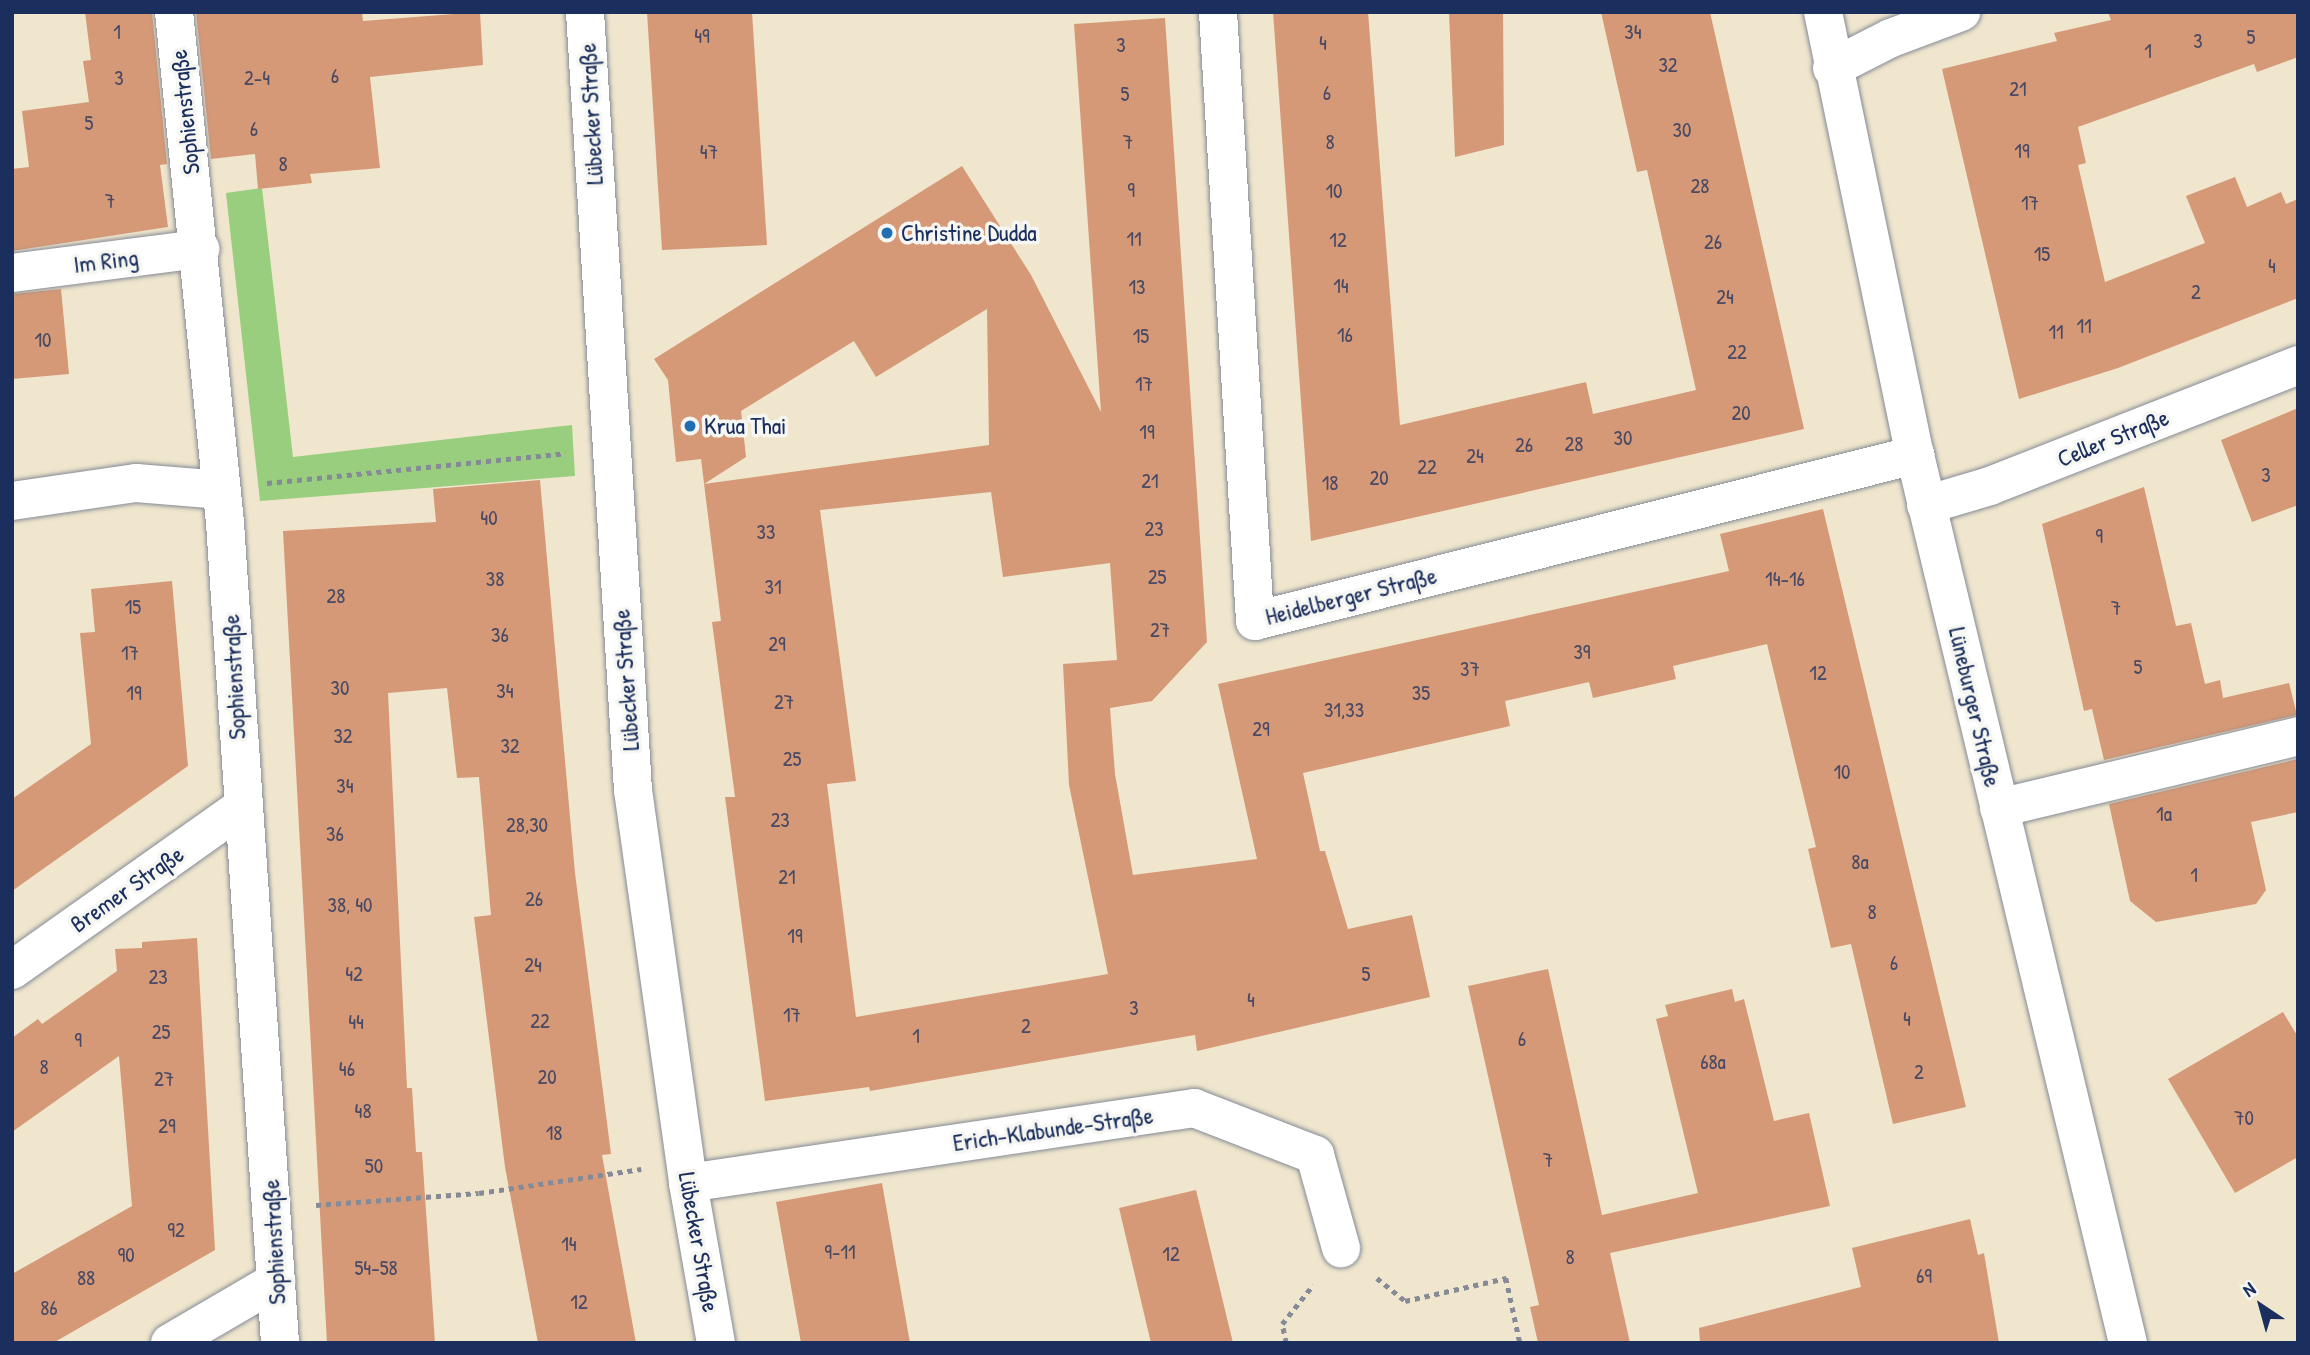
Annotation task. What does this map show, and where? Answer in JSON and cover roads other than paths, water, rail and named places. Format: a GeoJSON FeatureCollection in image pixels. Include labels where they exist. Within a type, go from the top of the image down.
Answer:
{"type":"FeatureCollection","features":[{"type":"Feature","properties":{"kind":"street","name":"Sophienstraße"},"geometry":{"type":"LineString","coordinates":[[174,12],[200,249],[222,490],[281,1343]]}},
{"type":"Feature","properties":{"kind":"street","name":"Lübecker Straße"},"geometry":{"type":"LineString","coordinates":[[585,12],[633,790],[688,1183],[716,1343]]}},
{"type":"Feature","properties":{"kind":"street","name":"Heidelberger Straße"},"geometry":{"type":"LineString","coordinates":[[1218,12],[1255,621],[1915,455]]}},
{"type":"Feature","properties":{"kind":"street","name":"Lüneburger Straße"},"geometry":{"type":"LineString","coordinates":[[1815,12],[1832,68]]}},
{"type":"Feature","properties":{"kind":"street","name":"Lüneburger Straße"},"geometry":{"type":"LineString","coordinates":[[1824,12],[1832,68],[1926,505],[2128,1343]]}},
{"type":"Feature","properties":{"kind":"street"},"geometry":{"type":"LineString","coordinates":[[1832,68],[1891,38],[1961,12]]}},
{"type":"Feature","properties":{"kind":"street","name":"Im Ring"},"geometry":{"type":"LineString","coordinates":[[12,273],[200,249]]}},
{"type":"Feature","properties":{"kind":"street","name":"Celler Straße"},"geometry":{"type":"LineString","coordinates":[[1926,505],[1990,486],[2298,365]]}},
{"type":"Feature","properties":{"kind":"street"},"geometry":{"type":"LineString","coordinates":[[12,501],[136,482],[222,490]]}},
{"type":"Feature","properties":{"kind":"street"},"geometry":{"type":"LineString","coordinates":[[1999,808],[2298,736]]}},
{"type":"Feature","properties":{"kind":"street","name":"Bremer Straße"},"geometry":{"type":"LineString","coordinates":[[12,970],[242,807]]}},
{"type":"Feature","properties":{"kind":"street","name":"Erich-Klabunde-Straße"},"geometry":{"type":"LineString","coordinates":[[688,1183],[1194,1108],[1315,1155],[1341,1248]]}},
{"type":"Feature","properties":{"kind":"street"},"geometry":{"type":"LineString","coordinates":[[170,1343],[276,1281]]}},
{"type":"Feature","properties":{"kind":"place","name":"Christine Dudda"},"geometry":{"type":"Point","coordinates":[887,233]}},
{"type":"Feature","properties":{"kind":"place","name":"Krua Thai"},"geometry":{"type":"Point","coordinates":[690,426]}}]}
